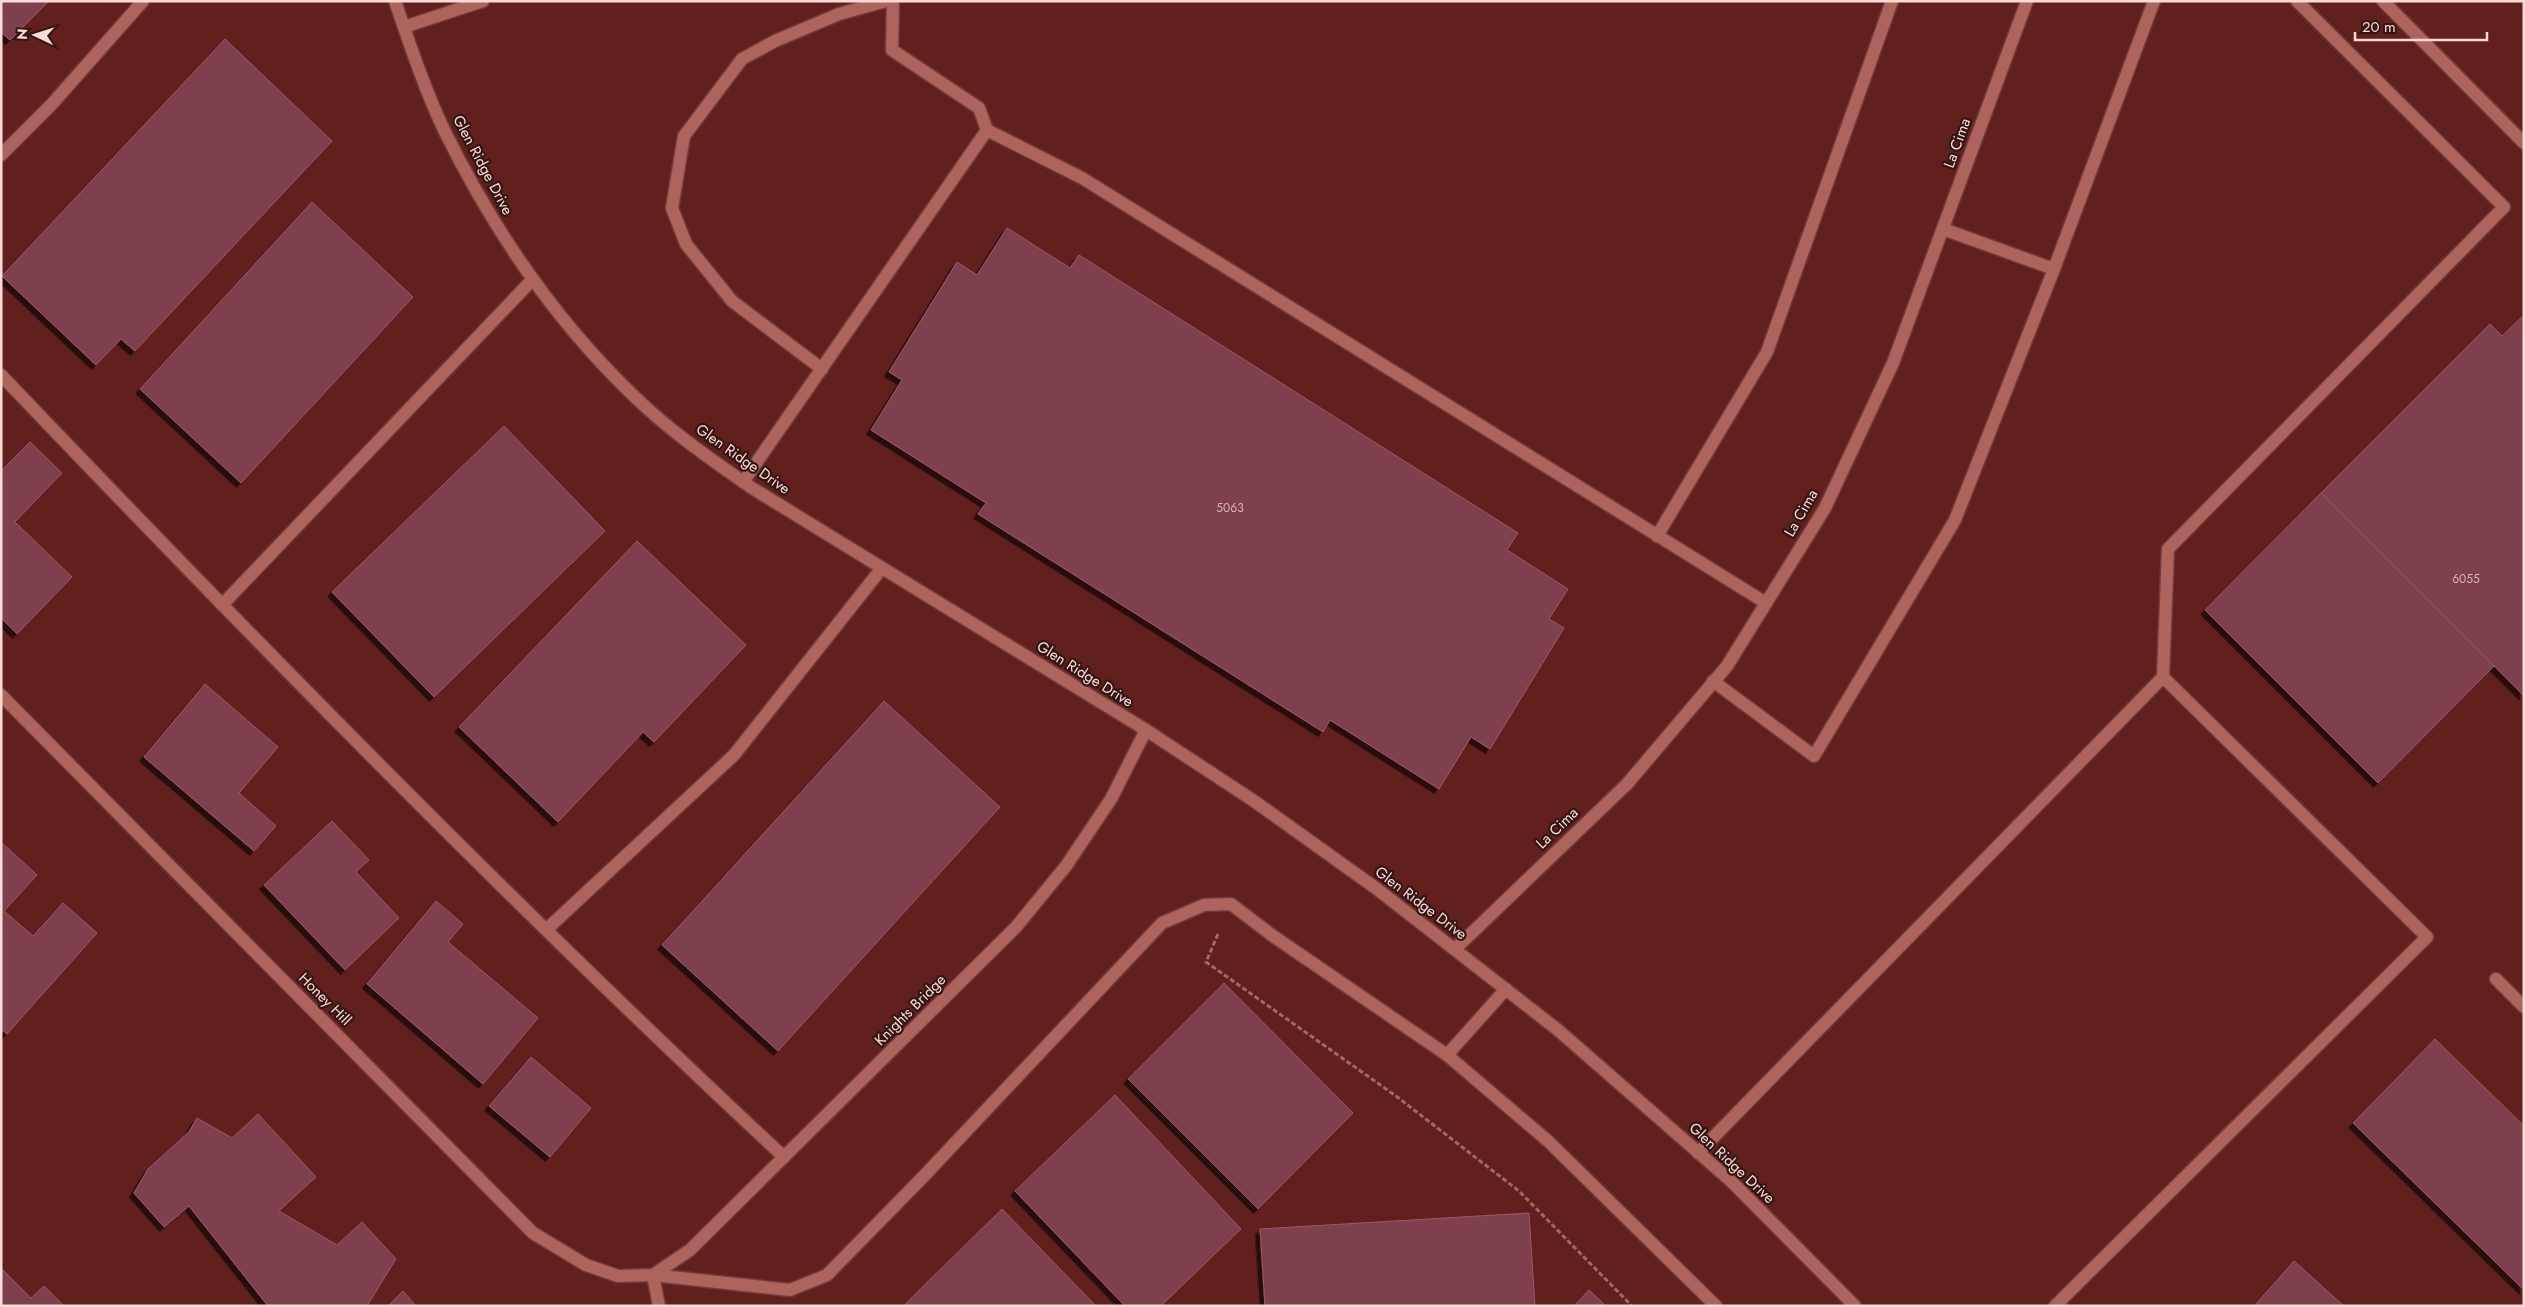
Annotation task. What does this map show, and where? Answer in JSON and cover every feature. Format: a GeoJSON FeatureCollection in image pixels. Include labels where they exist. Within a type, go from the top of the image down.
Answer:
{"type":"FeatureCollection","features":[{"type":"Feature","properties":{"kind":"street"},"geometry":{"type":"LineString","coordinates":[[1,155],[52,104],[143,1]]}},
{"type":"Feature","properties":{"kind":"street","name":"Glen Ridge Drive"},"geometry":{"type":"LineString","coordinates":[[395,1],[445,131],[486,207],[533,279],[594,353],[636,398],[701,452],[743,482],[1146,730],[1254,801],[1377,889],[1558,1030],[1698,1152],[1731,1181],[1855,1306]]}},
{"type":"Feature","properties":{"kind":"street"},"geometry":{"type":"LineString","coordinates":[[404,28],[483,1]]}},
{"type":"Feature","properties":{"kind":"street"},"geometry":{"type":"LineString","coordinates":[[822,369],[732,301],[686,244],[672,208],[684,136],[742,60],[775,41],[839,14],[886,1]]}},
{"type":"Feature","properties":{"kind":"street"},"geometry":{"type":"LineString","coordinates":[[893,1],[892,50],[979,108],[987,130],[1082,178],[1766,603]]}},
{"type":"Feature","properties":{"kind":"street"},"geometry":{"type":"LineString","coordinates":[[1658,536],[1767,352],[1892,1]]}},
{"type":"Feature","properties":{"kind":"street","name":"La Cima"},"geometry":{"type":"LineString","coordinates":[[1455,949],[1627,784],[1727,666],[1825,508],[1893,363],[2027,1]]}},
{"type":"Feature","properties":{"kind":"street"},"geometry":{"type":"LineString","coordinates":[[1713,681],[1814,756],[1955,520],[2054,270],[2154,1]]}},
{"type":"Feature","properties":{"kind":"street"},"geometry":{"type":"LineString","coordinates":[[1698,1152],[2163,677],[2168,549],[2504,207],[2296,1]]}},
{"type":"Feature","properties":{"kind":"street"},"geometry":{"type":"LineString","coordinates":[[2383,1],[2524,142]]}},
{"type":"Feature","properties":{"kind":"street"},"geometry":{"type":"LineString","coordinates":[[743,482],[987,130]]}},
{"type":"Feature","properties":{"kind":"street"},"geometry":{"type":"LineString","coordinates":[[1943,229],[2054,270]]}},
{"type":"Feature","properties":{"kind":"street"},"geometry":{"type":"LineString","coordinates":[[222,605],[533,279]]}},
{"type":"Feature","properties":{"kind":"street"},"geometry":{"type":"LineString","coordinates":[[1,375],[222,605],[547,929],[784,1157]]}},
{"type":"Feature","properties":{"kind":"street"},"geometry":{"type":"LineString","coordinates":[[547,929],[734,755],[882,568]]}},
{"type":"Feature","properties":{"kind":"street"},"geometry":{"type":"LineString","coordinates":[[2055,1306],[2427,938],[2163,677]]}},
{"type":"Feature","properties":{"kind":"street","name":"Honey Hill"},"geometry":{"type":"LineString","coordinates":[[1,695],[534,1233],[586,1265],[618,1276],[653,1276],[790,1290],[827,1275],[923,1177],[1162,923],[1204,905],[1231,904]]}},
{"type":"Feature","properties":{"kind":"street","name":"Knights Bridge"},"geometry":{"type":"LineString","coordinates":[[653,1276],[690,1250],[1016,927],[1066,866],[1111,798],[1146,730]]}},
{"type":"Feature","properties":{"kind":"street"},"geometry":{"type":"LineString","coordinates":[[1231,904],[1273,936],[1447,1055],[1548,1141],[1716,1306]]}},
{"type":"Feature","properties":{"kind":"street"},"geometry":{"type":"LineString","coordinates":[[2496,979],[2524,1007]]}},
{"type":"Feature","properties":{"kind":"street"},"geometry":{"type":"LineString","coordinates":[[1447,1055],[1506,989]]}},
{"type":"Feature","properties":{"kind":"street"},"geometry":{"type":"LineString","coordinates":[[653,1276],[659,1306]]}},
{"type":"Feature","properties":{"kind":"path"},"geometry":{"type":"LineString","coordinates":[[1231,904],[1206,962],[1396,1096],[1519,1191],[1632,1306]]}},
{"type":"Feature","properties":{"kind":"building"},"geometry":{"type":"Polygon","coordinates":[[[1,1],[49,1],[10,40],[1,32],[1,1]]]}},
{"type":"Feature","properties":{"kind":"building"},"geometry":{"type":"Polygon","coordinates":[[[225,39],[332,141],[135,351],[121,339],[96,365],[2,276],[225,39]]]}},
{"type":"Feature","properties":{"kind":"building"},"geometry":{"type":"Polygon","coordinates":[[[312,202],[413,297],[241,483],[140,389],[312,202]]]}},
{"type":"Feature","properties":{"kind":"building"},"geometry":{"type":"Polygon","coordinates":[[[1007,228],[1070,268],[1079,255],[1518,533],[1507,550],[1568,589],[1549,619],[1564,628],[1490,749],[1471,737],[1439,789],[1330,720],[1323,732],[978,514],[986,503],[871,430],[902,380],[889,372],[957,262],[977,275],[1007,228]]]}},
{"type":"Feature","properties":{"kind":"building"},"geometry":{"type":"Polygon","coordinates":[[[2524,315],[2524,696],[2321,493],[2490,324],[2502,336],[2524,315]]]}},
{"type":"Feature","properties":{"kind":"building"},"geometry":{"type":"Polygon","coordinates":[[[504,426],[605,531],[434,697],[332,592],[504,426]]]}},
{"type":"Feature","properties":{"kind":"building"},"geometry":{"type":"Polygon","coordinates":[[[30,442],[62,473],[15,522],[72,577],[17,634],[1,618],[1,471],[30,442]]]}},
{"type":"Feature","properties":{"kind":"building"},"geometry":{"type":"Polygon","coordinates":[[[2321,493],[2494,666],[2378,783],[2205,610],[2321,493]]]}},
{"type":"Feature","properties":{"kind":"building"},"geometry":{"type":"Polygon","coordinates":[[[637,541],[746,645],[654,742],[643,732],[558,822],[459,727],[637,541]]]}},
{"type":"Feature","properties":{"kind":"building"},"geometry":{"type":"Polygon","coordinates":[[[205,684],[278,747],[239,793],[276,826],[254,851],[144,757],[205,684]]]}},
{"type":"Feature","properties":{"kind":"building"},"geometry":{"type":"Polygon","coordinates":[[[884,701],[1000,807],[778,1051],[662,945],[884,701]]]}},
{"type":"Feature","properties":{"kind":"building"},"geometry":{"type":"Polygon","coordinates":[[[332,821],[369,860],[356,872],[399,918],[345,970],[264,885],[332,821]]]}},
{"type":"Feature","properties":{"kind":"building"},"geometry":{"type":"Polygon","coordinates":[[[1,842],[37,875],[4,911],[33,936],[63,903],[97,933],[7,1034],[1,1029],[1,842]]]}},
{"type":"Feature","properties":{"kind":"building"},"geometry":{"type":"Polygon","coordinates":[[[436,901],[463,924],[448,942],[538,1018],[483,1084],[367,984],[436,901]]]}},
{"type":"Feature","properties":{"kind":"building"},"geometry":{"type":"Polygon","coordinates":[[[1224,983],[1353,1113],[1258,1209],[1128,1079],[1224,983]]]}},
{"type":"Feature","properties":{"kind":"building"},"geometry":{"type":"Polygon","coordinates":[[[2435,1039],[2524,1126],[2524,1290],[2353,1123],[2435,1039]]]}},
{"type":"Feature","properties":{"kind":"building"},"geometry":{"type":"Polygon","coordinates":[[[531,1057],[591,1108],[550,1157],[489,1106],[531,1057]]]}},
{"type":"Feature","properties":{"kind":"building"},"geometry":{"type":"Polygon","coordinates":[[[1115,1095],[1241,1229],[1161,1306],[1125,1306],[1015,1191],[1115,1095]]]}},
{"type":"Feature","properties":{"kind":"building"},"geometry":{"type":"Polygon","coordinates":[[[258,1114],[316,1177],[279,1211],[337,1245],[362,1222],[396,1259],[367,1306],[268,1306],[189,1206],[164,1227],[134,1193],[148,1169],[189,1132],[197,1118],[232,1138],[258,1114]]]}},
{"type":"Feature","properties":{"kind":"building"},"geometry":{"type":"Polygon","coordinates":[[[1002,1209],[1096,1306],[903,1306],[1002,1209]]]}},
{"type":"Feature","properties":{"kind":"building"},"geometry":{"type":"Polygon","coordinates":[[[1529,1213],[1535,1306],[1265,1306],[1260,1229],[1529,1213]]]}},
{"type":"Feature","properties":{"kind":"building"},"geometry":{"type":"Polygon","coordinates":[[[2294,1261],[2344,1306],[2254,1306],[2294,1261]]]}},
{"type":"Feature","properties":{"kind":"building"},"geometry":{"type":"Polygon","coordinates":[[[2,1269],[31,1298],[44,1286],[64,1306],[1,1306],[2,1269]]]}},
{"type":"Feature","properties":{"kind":"building"},"geometry":{"type":"Polygon","coordinates":[[[1589,1290],[1606,1306],[1574,1306],[1589,1290]]]}},
{"type":"Feature","properties":{"kind":"building"},"geometry":{"type":"Polygon","coordinates":[[[403,1291],[416,1306],[388,1306],[403,1291]]]}}]}
